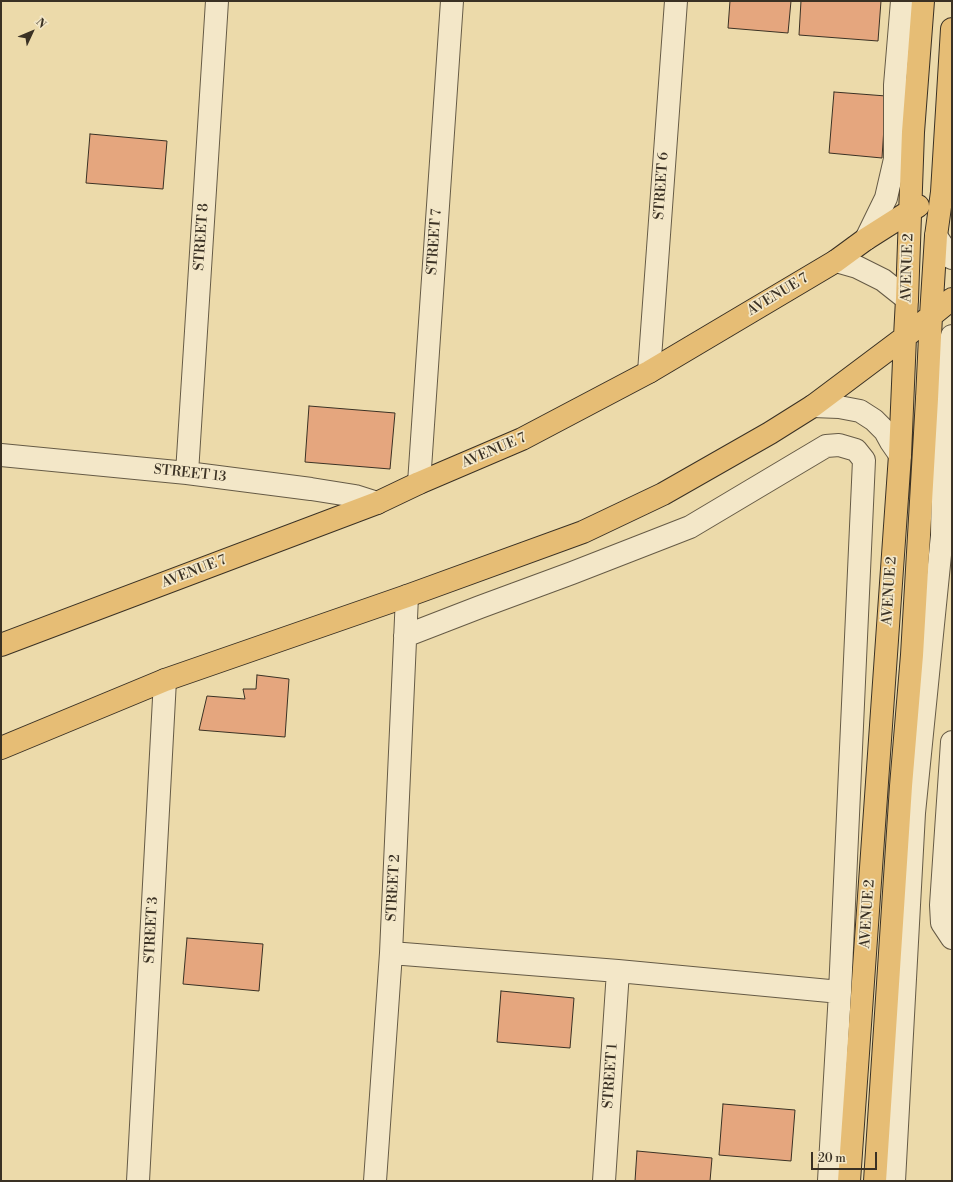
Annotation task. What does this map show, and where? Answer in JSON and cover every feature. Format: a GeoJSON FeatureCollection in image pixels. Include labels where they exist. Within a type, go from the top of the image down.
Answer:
{"type":"FeatureCollection","features":[{"type":"Feature","properties":{"kind":"main road","name":"AVENUE 2"},"geometry":{"type":"LineString","coordinates":[[849,1181],[900,455],[913,132],[923,1]]}},
{"type":"Feature","properties":{"kind":"main road","name":"AVENUE 2"},"geometry":{"type":"LineString","coordinates":[[875,1181],[912,655],[936,400],[930,316],[936,236],[947,188],[952,28]]}},
{"type":"Feature","properties":{"kind":"main road","name":"AVENUE 7"},"geometry":{"type":"LineString","coordinates":[[1,645],[377,504],[419,483],[522,440],[649,372],[836,261],[866,239],[947,188]]}},
{"type":"Feature","properties":{"kind":"main road"},"geometry":{"type":"LineString","coordinates":[[1,748],[166,680],[407,596],[583,532],[663,494],[770,433],[813,406],[905,337],[952,299]]}},
{"type":"Feature","properties":{"kind":"street","name":"STREET 8"},"geometry":{"type":"LineString","coordinates":[[187,473],[217,1]]}},
{"type":"Feature","properties":{"kind":"street","name":"STREET 7"},"geometry":{"type":"LineString","coordinates":[[419,483],[452,1]]}},
{"type":"Feature","properties":{"kind":"street","name":"STREET 6"},"geometry":{"type":"LineString","coordinates":[[649,372],[676,1]]}},
{"type":"Feature","properties":{"kind":"street"},"geometry":{"type":"LineString","coordinates":[[866,239],[886,198],[895,159],[895,85],[902,1]]}},
{"type":"Feature","properties":{"kind":"street"},"geometry":{"type":"LineString","coordinates":[[895,159],[913,132]]}},
{"type":"Feature","properties":{"kind":"street"},"geometry":{"type":"LineString","coordinates":[[936,236],[952,258]]}},
{"type":"Feature","properties":{"kind":"street"},"geometry":{"type":"LineString","coordinates":[[836,261],[857,267],[883,280],[907,299]]}},
{"type":"Feature","properties":{"kind":"street"},"geometry":{"type":"LineString","coordinates":[[894,1181],[914,813],[947,535],[936,400],[952,336]]}},
{"type":"Feature","properties":{"kind":"street"},"geometry":{"type":"LineString","coordinates":[[813,406],[839,406],[860,411],[874,420],[885,431],[890,442],[900,455]]}},
{"type":"Feature","properties":{"kind":"street"},"geometry":{"type":"LineString","coordinates":[[405,636],[480,606],[572,573],[690,527],[826,446],[839,445],[856,450],[864,460],[840,992],[829,1181]]}},
{"type":"Feature","properties":{"kind":"street","name":"STREET 13"},"geometry":{"type":"LineString","coordinates":[[1,455],[187,473],[311,489],[355,496],[377,504]]}},
{"type":"Feature","properties":{"kind":"street","name":"STREET 2"},"geometry":{"type":"LineString","coordinates":[[375,1181],[391,953],[407,596]]}},
{"type":"Feature","properties":{"kind":"street","name":"STREET 3"},"geometry":{"type":"LineString","coordinates":[[138,1181],[166,680]]}},
{"type":"Feature","properties":{"kind":"street"},"geometry":{"type":"LineString","coordinates":[[952,742],[941,905],[942,923],[952,938]]}},
{"type":"Feature","properties":{"kind":"street"},"geometry":{"type":"LineString","coordinates":[[877,785],[902,786]]}},
{"type":"Feature","properties":{"kind":"street"},"geometry":{"type":"LineString","coordinates":[[391,953],[618,971],[840,992]]}},
{"type":"Feature","properties":{"kind":"street","name":"STREET 1"},"geometry":{"type":"LineString","coordinates":[[604,1181],[618,971]]}},
{"type":"Feature","properties":{"kind":"building"},"geometry":{"type":"Polygon","coordinates":[[[730,1],[791,1],[788,33],[728,28],[730,1]]]}},
{"type":"Feature","properties":{"kind":"building"},"geometry":{"type":"Polygon","coordinates":[[[801,1],[881,1],[878,41],[799,35],[801,1]]]}},
{"type":"Feature","properties":{"kind":"building"},"geometry":{"type":"Polygon","coordinates":[[[834,92],[886,96],[882,158],[829,153],[834,92]]]}},
{"type":"Feature","properties":{"kind":"building"},"geometry":{"type":"Polygon","coordinates":[[[90,134],[167,141],[163,189],[86,183],[90,134]]]}},
{"type":"Feature","properties":{"kind":"building"},"geometry":{"type":"Polygon","coordinates":[[[309,406],[395,413],[390,469],[305,462],[309,406]]]}},
{"type":"Feature","properties":{"kind":"building"},"geometry":{"type":"Polygon","coordinates":[[[257,675],[289,679],[285,737],[199,730],[207,696],[245,699],[243,689],[256,689],[257,675]]]}},
{"type":"Feature","properties":{"kind":"building"},"geometry":{"type":"Polygon","coordinates":[[[187,938],[263,944],[259,991],[183,984],[187,938]]]}},
{"type":"Feature","properties":{"kind":"building"},"geometry":{"type":"Polygon","coordinates":[[[501,991],[574,998],[570,1048],[497,1042],[501,991]]]}},
{"type":"Feature","properties":{"kind":"building"},"geometry":{"type":"Polygon","coordinates":[[[723,1104],[795,1110],[791,1161],[719,1155],[723,1104]]]}},
{"type":"Feature","properties":{"kind":"building"},"geometry":{"type":"Polygon","coordinates":[[[637,1151],[712,1158],[710,1181],[635,1181],[637,1151]]]}}]}
